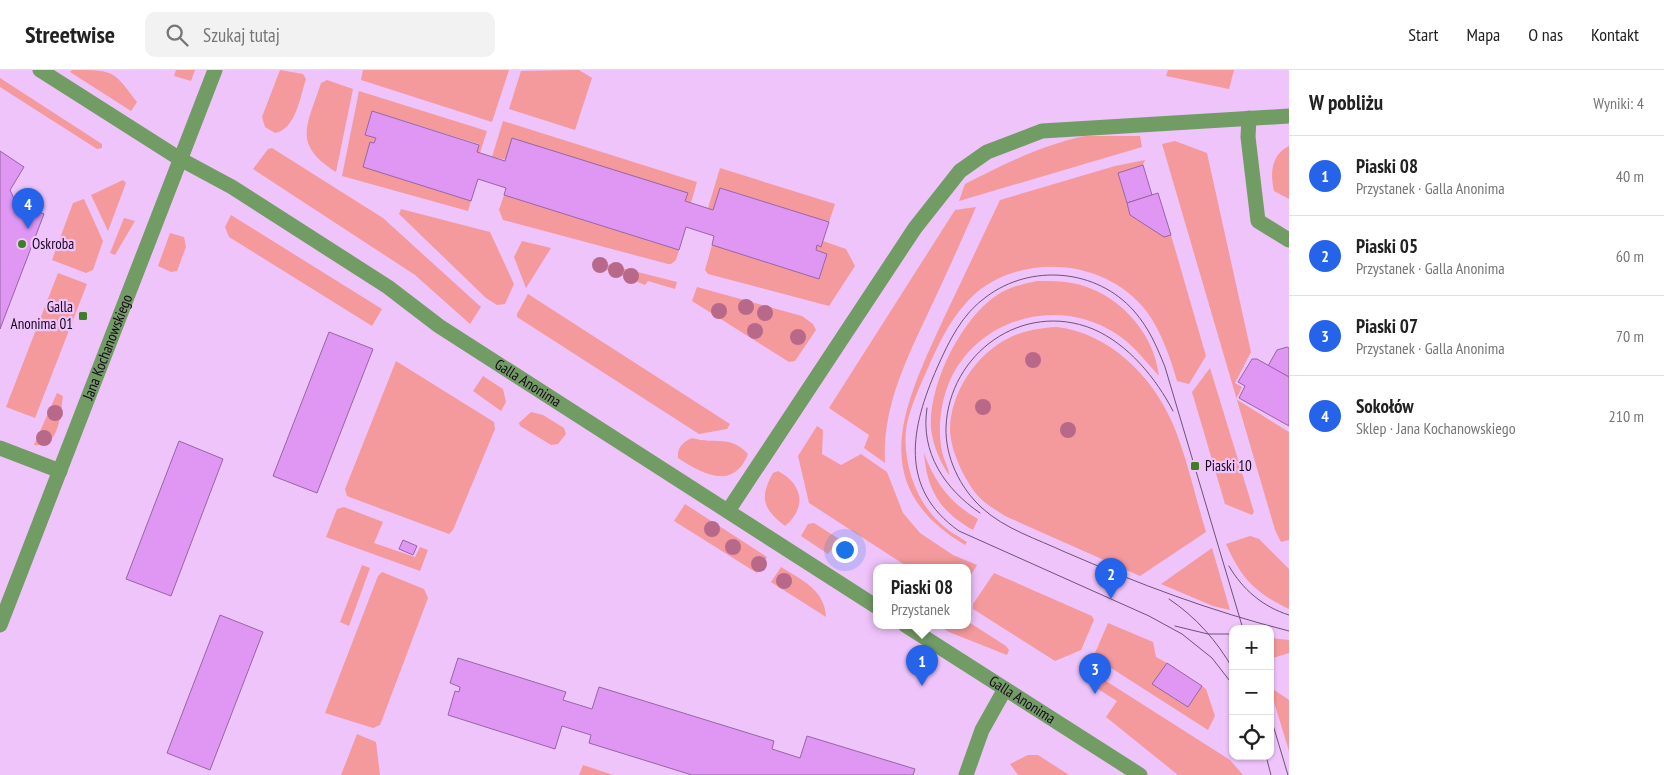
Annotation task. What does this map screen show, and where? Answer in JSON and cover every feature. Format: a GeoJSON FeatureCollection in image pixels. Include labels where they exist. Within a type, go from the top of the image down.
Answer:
{"type":"FeatureCollection","features":[{"type":"Feature","properties":{"kind":"street","name":"Galla Anonima"},"geometry":{"type":"LineString","coordinates":[[40,70],[180,159],[232,187],[388,287],[439,326],[873,604]]}},
{"type":"Feature","properties":{"kind":"street","name":"Jana Kochanowskiego"},"geometry":{"type":"LineString","coordinates":[[1,622],[215,70]]}},
{"type":"Feature","properties":{"kind":"street"},"geometry":{"type":"LineString","coordinates":[[728,512],[913,230],[960,171],[987,152],[1042,131],[1289,116]]}},
{"type":"Feature","properties":{"kind":"street"},"geometry":{"type":"LineString","coordinates":[[1249,118],[1248,137],[1258,221],[1289,240]]}},
{"type":"Feature","properties":{"kind":"street"},"geometry":{"type":"LineString","coordinates":[[0,448],[60,471]]}},
{"type":"Feature","properties":{"kind":"street","name":"Galla Anonima"},"geometry":{"type":"LineString","coordinates":[[911,629],[1140,775]]}},
{"type":"Feature","properties":{"kind":"street"},"geometry":{"type":"LineString","coordinates":[[966,775],[982,730],[1005,689]]}},
{"type":"Feature","properties":{"kind":"shaded area"},"geometry":{"type":"Polygon","coordinates":[[[72,70],[97,70],[111,74],[123,84],[137,102],[131,111],[70,72],[72,70]]]}},
{"type":"Feature","properties":{"kind":"shaded area"},"geometry":{"type":"Polygon","coordinates":[[[176,70],[195,70],[191,81],[174,76],[176,70]]]}},
{"type":"Feature","properties":{"kind":"shaded area"},"geometry":{"type":"Polygon","coordinates":[[[280,70],[303,74],[306,79],[292,119],[282,130],[275,133],[265,127],[262,117],[280,70]]]}},
{"type":"Feature","properties":{"kind":"shaded area"},"geometry":{"type":"Polygon","coordinates":[[[363,70],[509,70],[492,122],[361,80],[363,70]]]}},
{"type":"Feature","properties":{"kind":"shaded area"},"geometry":{"type":"Polygon","coordinates":[[[579,70],[592,78],[575,130],[509,109],[521,71],[579,70]]]}},
{"type":"Feature","properties":{"kind":"shaded area"},"geometry":{"type":"Polygon","coordinates":[[[1168,70],[1234,70],[1229,89],[1166,76],[1168,70]]]}},
{"type":"Feature","properties":{"kind":"shaded area"},"geometry":{"type":"Polygon","coordinates":[[[0,78],[102,144],[102,148],[97,149],[0,87],[0,78]]]}},
{"type":"Feature","properties":{"kind":"shaded area"},"geometry":{"type":"Polygon","coordinates":[[[327,80],[353,89],[336,172],[322,162],[313,152],[308,143],[307,133],[311,111],[321,83],[327,80]]]}},
{"type":"Feature","properties":{"kind":"shaded area"},"geometry":{"type":"Polygon","coordinates":[[[359,91],[487,131],[480,153],[477,152],[479,144],[372,111],[365,135],[376,138],[374,143],[370,143],[363,167],[471,201],[468,211],[342,176],[359,91]]]}},
{"type":"Feature","properties":{"kind":"shaded area"},"geometry":{"type":"Polygon","coordinates":[[[503,121],[697,182],[691,203],[685,201],[688,193],[492,157],[503,121]]]}},
{"type":"Feature","properties":{"kind":"shaded area"},"geometry":{"type":"Polygon","coordinates":[[[1085,136],[1140,136],[1142,147],[959,201],[965,184],[1038,150],[1085,136]]]}},
{"type":"Feature","properties":{"kind":"shaded area"},"geometry":{"type":"Polygon","coordinates":[[[1175,141],[1207,153],[1251,352],[1235,383],[1242,387],[1236,398],[1162,144],[1175,141]]]}},
{"type":"Feature","properties":{"kind":"shaded area"},"geometry":{"type":"Polygon","coordinates":[[[1289,146],[1289,199],[1274,191],[1272,171],[1278,154],[1289,146]]]}},
{"type":"Feature","properties":{"kind":"shaded area"},"geometry":{"type":"Polygon","coordinates":[[[272,148],[383,218],[481,307],[470,324],[415,275],[253,169],[268,149],[272,148]]]}},
{"type":"Feature","properties":{"kind":"shaded area"},"geometry":{"type":"Polygon","coordinates":[[[1145,160],[1143,165],[1118,173],[1130,214],[1171,235],[1206,356],[1189,384],[1177,381],[1165,345],[1147,312],[1131,295],[1111,281],[1089,272],[1066,268],[1042,267],[1019,271],[997,279],[977,292],[961,308],[937,347],[913,403],[907,424],[906,436],[906,449],[911,475],[921,499],[939,523],[967,542],[965,545],[933,522],[913,496],[903,470],[902,442],[906,413],[916,383],[943,320],[1000,200],[1115,166],[1145,160]]]}},
{"type":"Feature","properties":{"kind":"shaded area"},"geometry":{"type":"Polygon","coordinates":[[[720,168],[835,204],[829,222],[721,188],[713,210],[708,208],[720,168]]]}},
{"type":"Feature","properties":{"kind":"shaded area"},"geometry":{"type":"Polygon","coordinates":[[[123,180],[126,183],[108,231],[91,195],[123,180]]]}},
{"type":"Feature","properties":{"kind":"shaded area"},"geometry":{"type":"Polygon","coordinates":[[[504,195],[679,250],[676,260],[668,264],[503,220],[499,210],[504,195]]]}},
{"type":"Feature","properties":{"kind":"shaded area"},"geometry":{"type":"Polygon","coordinates":[[[84,199],[103,241],[93,270],[86,273],[52,260],[73,203],[84,199]]]}},
{"type":"Feature","properties":{"kind":"shaded area"},"geometry":{"type":"Polygon","coordinates":[[[976,207],[897,385],[887,423],[885,463],[864,448],[869,435],[829,408],[955,210],[976,207]]]}},
{"type":"Feature","properties":{"kind":"shaded area"},"geometry":{"type":"Polygon","coordinates":[[[401,209],[490,232],[514,284],[505,304],[497,305],[486,298],[399,214],[401,209]]]}},
{"type":"Feature","properties":{"kind":"shaded area"},"geometry":{"type":"Polygon","coordinates":[[[231,215],[382,309],[372,326],[229,237],[225,227],[231,215]]]}},
{"type":"Feature","properties":{"kind":"shaded area"},"geometry":{"type":"Polygon","coordinates":[[[124,218],[135,221],[115,255],[110,253],[124,218]]]}},
{"type":"Feature","properties":{"kind":"shaded area"},"geometry":{"type":"Polygon","coordinates":[[[170,233],[184,237],[186,247],[177,271],[171,272],[158,266],[170,233]]]}},
{"type":"Feature","properties":{"kind":"shaded area"},"geometry":{"type":"Polygon","coordinates":[[[522,241],[551,248],[526,288],[514,257],[522,241]]]}},
{"type":"Feature","properties":{"kind":"shaded area"},"geometry":{"type":"Polygon","coordinates":[[[823,241],[846,249],[855,266],[829,306],[708,274],[705,270],[712,245],[819,279],[827,254],[816,250],[817,245],[821,246],[823,241]]]}},
{"type":"Feature","properties":{"kind":"shaded area"},"geometry":{"type":"Polygon","coordinates":[[[598,262],[677,282],[675,289],[648,281],[645,285],[597,266],[598,262]]]}},
{"type":"Feature","properties":{"kind":"shaded area"},"geometry":{"type":"Polygon","coordinates":[[[58,273],[87,284],[35,418],[6,407],[58,273]]]}},
{"type":"Feature","properties":{"kind":"shaded area"},"geometry":{"type":"Polygon","coordinates":[[[1037,281],[1068,282],[1088,287],[1118,304],[1141,329],[1156,359],[1159,376],[1133,347],[1121,337],[1091,321],[1066,316],[1041,316],[1016,321],[993,332],[974,347],[957,367],[946,391],[941,413],[940,436],[949,475],[933,441],[931,412],[935,393],[949,354],[971,320],[997,295],[1006,290],[1037,281]]]}},
{"type":"Feature","properties":{"kind":"shaded area"},"geometry":{"type":"Polygon","coordinates":[[[697,287],[802,316],[813,324],[816,330],[795,361],[789,362],[692,301],[697,287]]]}},
{"type":"Feature","properties":{"kind":"shaded area"},"geometry":{"type":"Polygon","coordinates":[[[528,294],[730,424],[727,429],[699,434],[517,317],[528,294]]]}},
{"type":"Feature","properties":{"kind":"shaded area"},"geometry":{"type":"Polygon","coordinates":[[[1057,327],[1076,331],[1094,338],[1111,348],[1141,373],[1163,405],[1172,422],[1182,449],[1206,532],[1140,576],[1005,516],[994,509],[981,499],[973,489],[963,473],[953,447],[950,430],[951,416],[960,389],[976,364],[997,345],[1015,335],[1033,330],[1057,327]]]}},
{"type":"Feature","properties":{"kind":"shaded area"},"geometry":{"type":"Polygon","coordinates":[[[396,361],[494,422],[495,429],[453,530],[449,534],[347,496],[345,489],[396,361]]]}},
{"type":"Feature","properties":{"kind":"shaded area"},"geometry":{"type":"Polygon","coordinates":[[[1210,368],[1254,512],[1252,515],[1225,504],[1192,392],[1210,368]]]}},
{"type":"Feature","properties":{"kind":"shaded area"},"geometry":{"type":"Polygon","coordinates":[[[483,376],[503,389],[506,402],[501,411],[473,391],[483,376]]]}},
{"type":"Feature","properties":{"kind":"shaded area"},"geometry":{"type":"Polygon","coordinates":[[[57,393],[63,396],[59,421],[54,436],[43,445],[34,445],[57,393]]]}},
{"type":"Feature","properties":{"kind":"shaded area"},"geometry":{"type":"Polygon","coordinates":[[[1237,399],[1289,432],[1289,540],[1281,542],[1275,530],[1237,399]]]}},
{"type":"Feature","properties":{"kind":"shaded area"},"geometry":{"type":"Polygon","coordinates":[[[531,412],[543,415],[564,428],[566,434],[558,444],[551,445],[520,426],[519,423],[531,412]]]}},
{"type":"Feature","properties":{"kind":"shaded area"},"geometry":{"type":"Polygon","coordinates":[[[817,426],[823,430],[822,454],[841,465],[861,454],[887,472],[903,513],[920,533],[953,555],[977,565],[971,575],[971,564],[903,564],[809,503],[798,456],[817,426]]]}},
{"type":"Feature","properties":{"kind":"shaded area"},"geometry":{"type":"Polygon","coordinates":[[[692,438],[735,444],[748,454],[742,466],[734,473],[716,476],[697,469],[678,458],[678,451],[681,445],[692,438]]]}},
{"type":"Feature","properties":{"kind":"shaded area"},"geometry":{"type":"Polygon","coordinates":[[[924,453],[933,474],[945,491],[959,506],[978,519],[973,530],[952,515],[937,499],[928,478],[924,453]]]}},
{"type":"Feature","properties":{"kind":"shaded area"},"geometry":{"type":"Polygon","coordinates":[[[778,471],[793,483],[799,497],[797,512],[785,526],[768,508],[765,496],[773,473],[778,471]]]}},
{"type":"Feature","properties":{"kind":"shaded area"},"geometry":{"type":"Polygon","coordinates":[[[685,504],[767,557],[757,573],[674,521],[685,504]]]}},
{"type":"Feature","properties":{"kind":"shaded area"},"geometry":{"type":"Polygon","coordinates":[[[344,507],[383,522],[374,543],[415,557],[420,547],[428,550],[420,571],[326,537],[337,509],[344,507]]]}},
{"type":"Feature","properties":{"kind":"shaded area"},"geometry":{"type":"Polygon","coordinates":[[[814,523],[839,539],[828,554],[801,536],[808,524],[814,523]]]}},
{"type":"Feature","properties":{"kind":"shaded area"},"geometry":{"type":"Polygon","coordinates":[[[1250,536],[1259,539],[1289,569],[1289,609],[1258,590],[1237,566],[1226,544],[1250,536]]]}},
{"type":"Feature","properties":{"kind":"shaded area"},"geometry":{"type":"Polygon","coordinates":[[[1212,548],[1230,610],[1213,606],[1161,584],[1212,548]]]}},
{"type":"Feature","properties":{"kind":"shaded area"},"geometry":{"type":"Polygon","coordinates":[[[362,565],[370,568],[349,626],[340,622],[362,565]]]}},
{"type":"Feature","properties":{"kind":"shaded area"},"geometry":{"type":"Polygon","coordinates":[[[781,567],[804,581],[817,593],[825,608],[826,617],[771,582],[781,567]]]}},
{"type":"Feature","properties":{"kind":"shaded area"},"geometry":{"type":"Polygon","coordinates":[[[382,572],[424,589],[428,598],[380,725],[373,728],[325,713],[378,576],[382,572]]]}},
{"type":"Feature","properties":{"kind":"shaded area"},"geometry":{"type":"Polygon","coordinates":[[[994,573],[1092,616],[1094,620],[1081,650],[1055,661],[973,609],[973,604],[994,573]]]}},
{"type":"Feature","properties":{"kind":"shaded area"},"geometry":{"type":"Polygon","coordinates":[[[1108,623],[1153,642],[1156,657],[1167,663],[1153,684],[1188,707],[1202,686],[1206,689],[1215,716],[1208,730],[1097,659],[1095,653],[1108,623]]]}},
{"type":"Feature","properties":{"kind":"shaded area"},"geometry":{"type":"Polygon","coordinates":[[[971,624],[1006,646],[1009,650],[1007,655],[944,629],[971,629],[971,624]]]}},
{"type":"Feature","properties":{"kind":"shaded area"},"geometry":{"type":"Polygon","coordinates":[[[1274,638],[1289,640],[1289,653],[1274,658],[1274,638]]]}},
{"type":"Feature","properties":{"kind":"shaded area"},"geometry":{"type":"Polygon","coordinates":[[[1095,674],[1230,760],[1243,775],[1178,775],[1106,717],[1117,701],[1090,684],[1088,680],[1091,675],[1095,674]]]}},
{"type":"Feature","properties":{"kind":"shaded area"},"geometry":{"type":"Polygon","coordinates":[[[1274,690],[1289,700],[1289,751],[1274,702],[1274,690]]]}},
{"type":"Feature","properties":{"kind":"shaded area"},"geometry":{"type":"Polygon","coordinates":[[[357,734],[376,742],[380,775],[341,775],[357,734]]]}},
{"type":"Feature","properties":{"kind":"shaded area"},"geometry":{"type":"Polygon","coordinates":[[[1028,755],[1038,755],[1069,775],[1018,775],[1010,764],[1028,755]]]}},
{"type":"Feature","properties":{"kind":"shaded area"},"geometry":{"type":"Polygon","coordinates":[[[583,765],[613,775],[579,775],[583,765]]]}},
{"type":"Feature","properties":{"kind":"building"},"geometry":{"type":"Polygon","coordinates":[[[372,111],[479,145],[477,152],[505,161],[512,138],[688,193],[685,201],[713,210],[720,188],[829,222],[821,247],[817,245],[816,250],[827,254],[819,279],[712,245],[714,236],[686,227],[679,250],[504,195],[506,188],[478,179],[471,201],[363,167],[370,142],[374,143],[376,138],[365,135],[372,111]]]}},
{"type":"Feature","properties":{"kind":"building"},"geometry":{"type":"Polygon","coordinates":[[[0,151],[24,167],[10,190],[16,203],[44,214],[0,329],[0,151]]]}},
{"type":"Feature","properties":{"kind":"building"},"geometry":{"type":"Polygon","coordinates":[[[1143,165],[1152,195],[1127,203],[1118,173],[1143,165]]]}},
{"type":"Feature","properties":{"kind":"building"},"geometry":{"type":"Polygon","coordinates":[[[1158,193],[1171,235],[1164,237],[1130,215],[1127,203],[1158,193]]]}},
{"type":"Feature","properties":{"kind":"building"},"geometry":{"type":"Polygon","coordinates":[[[329,332],[373,349],[317,493],[273,476],[329,332]]]}},
{"type":"Feature","properties":{"kind":"building"},"geometry":{"type":"Polygon","coordinates":[[[1289,348],[1289,377],[1268,366],[1277,350],[1289,348]]]}},
{"type":"Feature","properties":{"kind":"building"},"geometry":{"type":"Polygon","coordinates":[[[1252,359],[1257,359],[1289,377],[1289,426],[1239,398],[1245,386],[1238,382],[1252,359]]]}},
{"type":"Feature","properties":{"kind":"building"},"geometry":{"type":"Polygon","coordinates":[[[179,441],[223,459],[171,596],[126,579],[179,441]]]}},
{"type":"Feature","properties":{"kind":"building"},"geometry":{"type":"Polygon","coordinates":[[[403,540],[417,546],[413,555],[399,549],[403,540]]]}},
{"type":"Feature","properties":{"kind":"building"},"geometry":{"type":"Polygon","coordinates":[[[220,615],[263,632],[210,770],[167,753],[220,615]]]}},
{"type":"Feature","properties":{"kind":"building"},"geometry":{"type":"Polygon","coordinates":[[[458,658],[566,692],[563,700],[592,709],[599,687],[774,741],[772,749],[800,758],[807,736],[915,769],[913,775],[692,775],[589,743],[591,735],[562,726],[555,749],[448,715],[455,691],[459,692],[460,687],[450,683],[458,658]]]}},
{"type":"Feature","properties":{"kind":"building"},"geometry":{"type":"Polygon","coordinates":[[[1167,663],[1202,686],[1188,707],[1152,684],[1167,663]]]}},
{"type":"Feature","properties":{"kind":"tram line"},"geometry":{"type":"LineString","coordinates":[[1229,680],[1212,658],[1182,634],[1149,616],[959,531],[939,514],[926,496],[918,476],[915,456],[916,434],[921,412],[928,390],[951,338],[977,304],[1004,286],[1023,279],[1043,275],[1063,276],[1083,279],[1102,286],[1119,297],[1139,317],[1152,338],[1165,367],[1242,625]]}},
{"type":"Feature","properties":{"kind":"tram line"},"geometry":{"type":"LineString","coordinates":[[1173,411],[1158,386],[1140,363],[1106,335],[1093,329],[1066,322],[1040,322],[1016,328],[994,340],[975,356],[960,377],[950,401],[946,438],[951,461],[967,491],[982,508],[1011,528],[1148,586],[1231,615],[1289,631]]}},
{"type":"Feature","properties":{"kind":"tram line"},"geometry":{"type":"LineString","coordinates":[[927,408],[927,440],[931,455],[946,481],[956,493],[980,513]]}},
{"type":"Feature","properties":{"kind":"tram line"},"geometry":{"type":"LineString","coordinates":[[1229,566],[1240,582],[1254,596],[1279,612],[1289,615]]}},
{"type":"Feature","properties":{"kind":"tram line"},"geometry":{"type":"LineString","coordinates":[[1169,599],[1205,630],[1229,663]]}},
{"type":"Feature","properties":{"kind":"tram line"},"geometry":{"type":"LineString","coordinates":[[1175,626],[1208,634],[1229,634]]}},
{"type":"Feature","properties":{"kind":"tram line"},"geometry":{"type":"LineString","coordinates":[[1274,728],[1288,775]]}},
{"type":"Feature","properties":{"kind":"tram line"},"geometry":{"type":"LineString","coordinates":[[1267,760],[1271,775]]}},
{"type":"Feature","properties":{"kind":"place","name":"Sokołów"},"geometry":{"type":"Point","coordinates":[28,229]}},
{"type":"Feature","properties":{"kind":"place","name":"Oskroba"},"geometry":{"type":"Point","coordinates":[22,244]}},
{"type":"Feature","properties":{"kind":"place","name":"Galla Anonima 01"},"geometry":{"type":"Point","coordinates":[83,316]}},
{"type":"Feature","properties":{"kind":"place","name":"Piaski 10"},"geometry":{"type":"Point","coordinates":[1195,466]}},
{"type":"Feature","properties":{"kind":"place","name":"Piaski 05"},"geometry":{"type":"Point","coordinates":[1111,599]}},
{"type":"Feature","properties":{"kind":"place","name":"Piaski 08"},"geometry":{"type":"Point","coordinates":[922,686]}},
{"type":"Feature","properties":{"kind":"place","name":"Piaski 07"},"geometry":{"type":"Point","coordinates":[1095,694]}}]}
